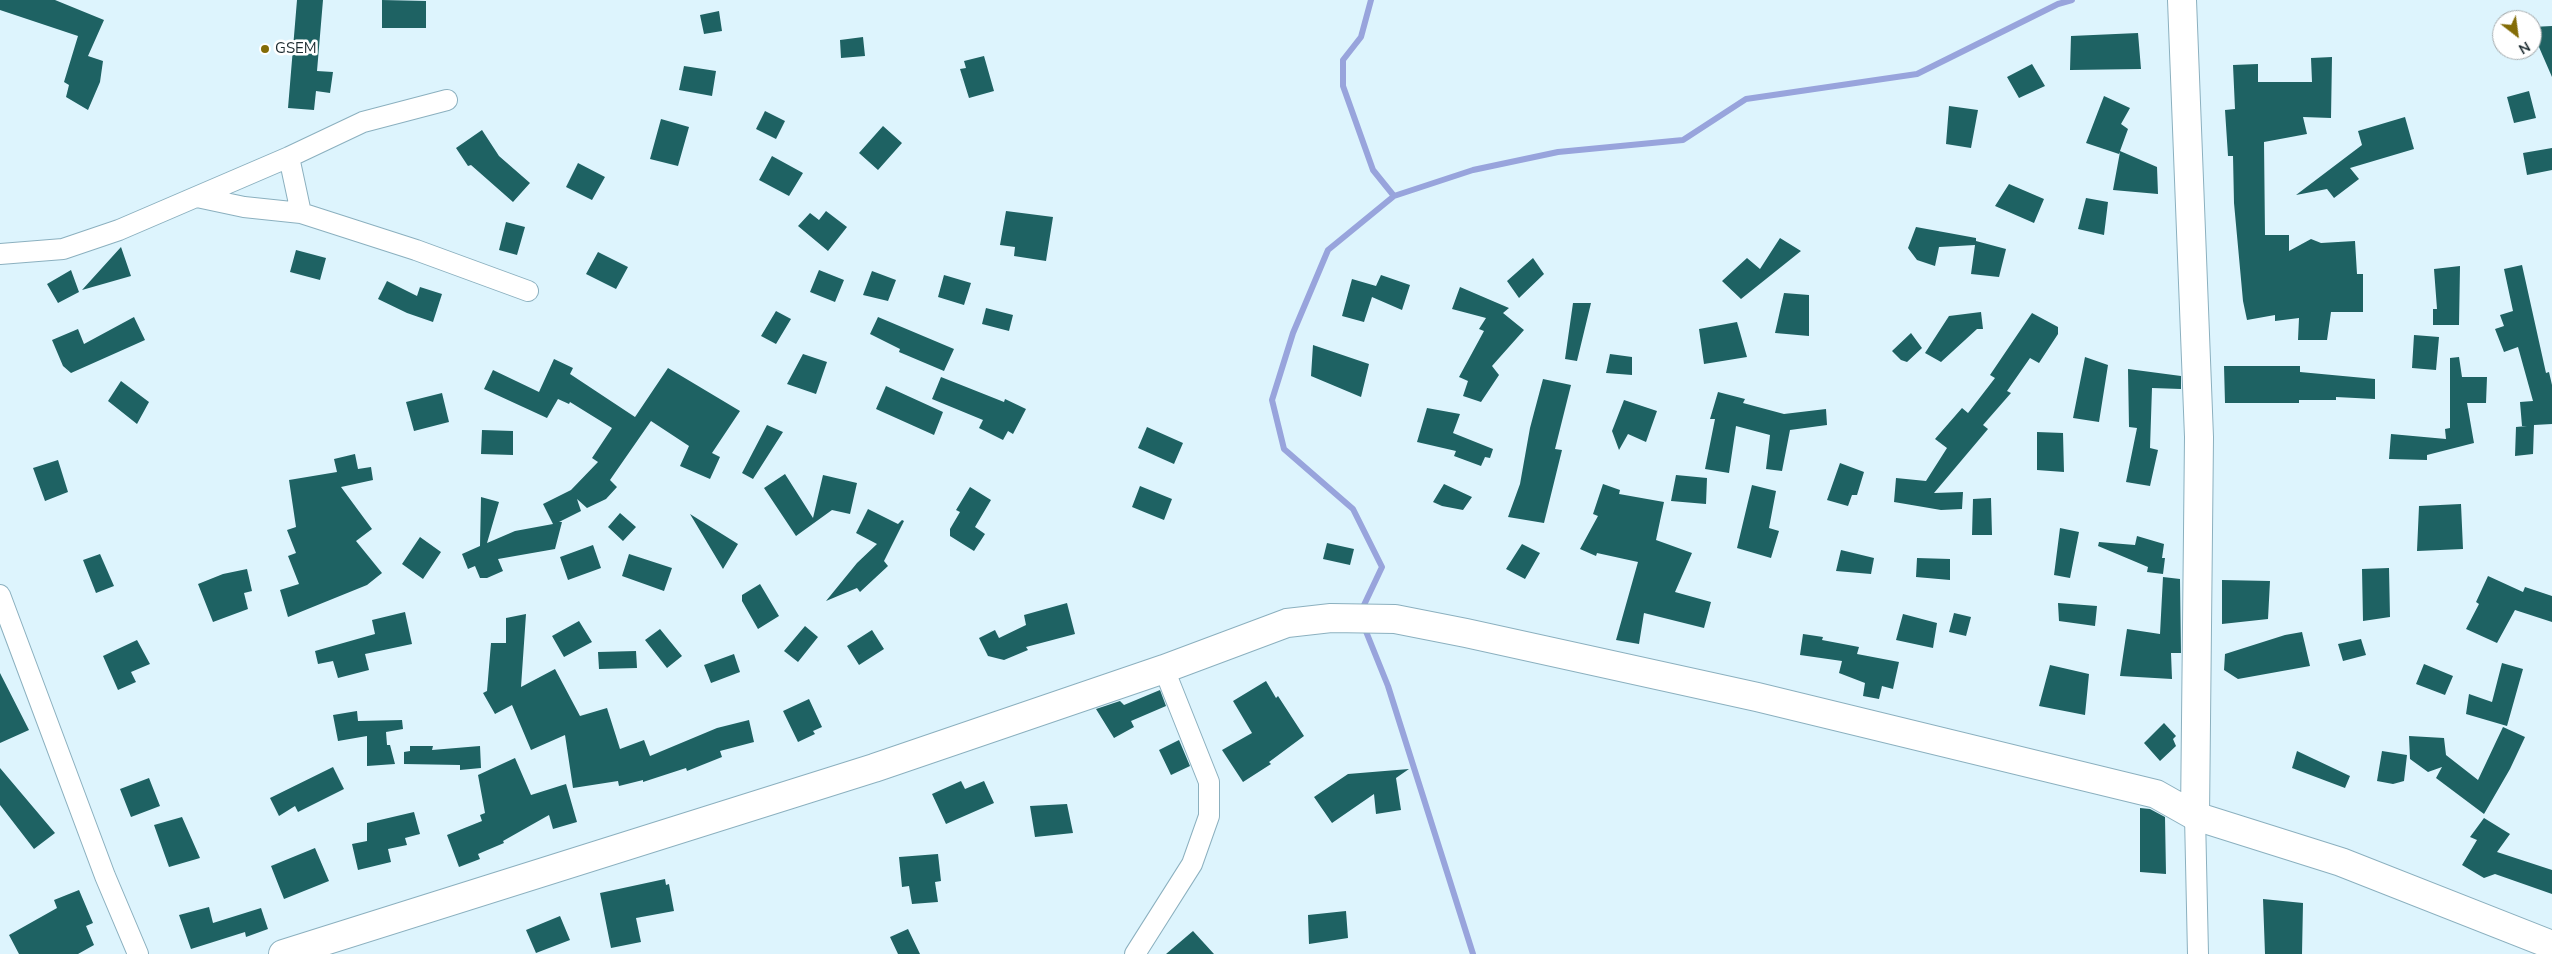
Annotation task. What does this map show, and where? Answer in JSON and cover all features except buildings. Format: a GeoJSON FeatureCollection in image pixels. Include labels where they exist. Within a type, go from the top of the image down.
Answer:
{"type":"FeatureCollection","features":[{"type":"Feature","properties":{"kind":"main road"},"geometry":{"type":"LineString","coordinates":[[2182,0],[2199,437],[2195,816]]}},
{"type":"Feature","properties":{"kind":"main road"},"geometry":{"type":"LineString","coordinates":[[283,954],[855,774],[1164,668],[1287,623],[1331,618],[1394,619],[1757,697],[2156,794],[2195,816],[2341,862],[2552,945]]}},
{"type":"Feature","properties":{"kind":"street"},"geometry":{"type":"LineString","coordinates":[[0,254],[63,249],[119,230],[289,157],[363,122],[447,100]]}},
{"type":"Feature","properties":{"kind":"street"},"geometry":{"type":"LineString","coordinates":[[289,157],[301,213]]}},
{"type":"Feature","properties":{"kind":"street"},"geometry":{"type":"LineString","coordinates":[[197,197],[244,207],[301,213],[416,250],[528,291]]}},
{"type":"Feature","properties":{"kind":"street"},"geometry":{"type":"LineString","coordinates":[[0,595],[105,876],[138,954]]}},
{"type":"Feature","properties":{"kind":"street"},"geometry":{"type":"LineString","coordinates":[[1135,954],[1192,864],[1209,816],[1208,782],[1164,668]]}},
{"type":"Feature","properties":{"kind":"street"},"geometry":{"type":"LineString","coordinates":[[2195,816],[2198,954]]}},
{"type":"Feature","properties":{"kind":"waterway"},"geometry":{"type":"LineString","coordinates":[[1371,0],[1361,37],[1343,60],[1343,86],[1373,170],[1394,196],[1473,170],[1558,152],[1683,140],[1746,99],[1917,74],[2058,4],[2072,0]]}},
{"type":"Feature","properties":{"kind":"waterway"},"geometry":{"type":"LineString","coordinates":[[1364,605],[1382,567],[1353,509],[1284,449],[1272,400],[1293,333],[1328,250],[1394,196]]}},
{"type":"Feature","properties":{"kind":"waterway"},"geometry":{"type":"LineString","coordinates":[[1365,629],[1388,686],[1473,954]]}},
{"type":"Feature","properties":{"kind":"place","name":"GSEM"},"geometry":{"type":"Point","coordinates":[265,49]}}]}
